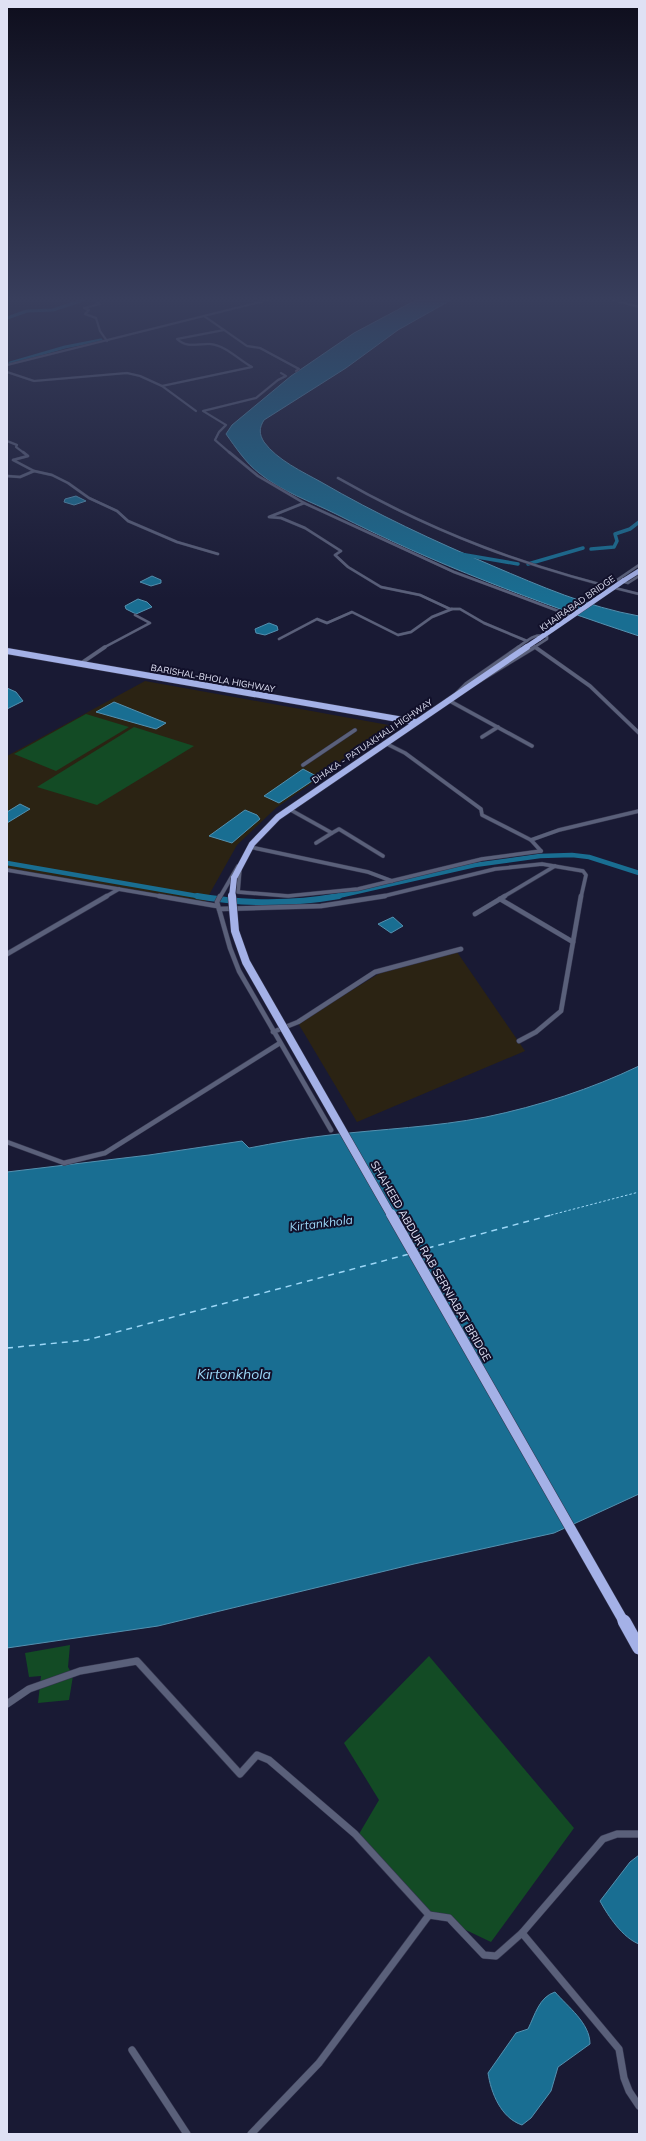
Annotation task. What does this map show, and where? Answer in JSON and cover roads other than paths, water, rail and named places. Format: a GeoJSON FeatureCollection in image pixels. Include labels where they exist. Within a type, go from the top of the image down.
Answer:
{"type":"FeatureCollection","features":[{"type":"Feature","properties":{"kind":"highway","name":"KHAIRABAD BRIDGE"},"geometry":{"type":"LineString","coordinates":[[540,638],[639,570]]}},
{"type":"Feature","properties":{"kind":"highway","name":"DHAKA - PATUAKHALI HIGHWAY"},"geometry":{"type":"LineString","coordinates":[[234,878],[250,847],[269,825],[289,809],[540,638]]}},
{"type":"Feature","properties":{"kind":"highway","name":"BARISHAL-BHOLA HIGHWAY"},"geometry":{"type":"LineString","coordinates":[[7,651],[416,722]]}},
{"type":"Feature","properties":{"kind":"highway"},"geometry":{"type":"LineString","coordinates":[[390,718],[428,714]]}},
{"type":"Feature","properties":{"kind":"highway"},"geometry":{"type":"LineString","coordinates":[[390,718],[398,723],[401,729],[400,733]]}},
{"type":"Feature","properties":{"kind":"highway","name":"SHAHEED ABDUR RAB SERNIABAT BRIDGE"},"geometry":{"type":"LineString","coordinates":[[234,878],[230,904],[231,916],[237,943],[246,962],[639,1648]]}},
{"type":"Feature","properties":{"kind":"street"},"geometry":{"type":"LineString","coordinates":[[181,400],[196,411]]}},
{"type":"Feature","properties":{"kind":"street"},"geometry":{"type":"LineString","coordinates":[[244,400],[203,411],[226,425],[219,432],[215,440],[258,476],[304,503],[454,572],[569,615]]}},
{"type":"Feature","properties":{"kind":"street"},"geometry":{"type":"LineString","coordinates":[[7,442],[17,445],[16,447],[28,456],[13,460],[34,471],[52,475],[68,483],[89,498],[117,510],[128,521],[136,525],[177,542],[218,554]]}},
{"type":"Feature","properties":{"kind":"street"},"geometry":{"type":"LineString","coordinates":[[7,476],[20,477],[34,471]]}},
{"type":"Feature","properties":{"kind":"street"},"geometry":{"type":"LineString","coordinates":[[338,478],[420,524],[461,541],[545,571],[639,594]]}},
{"type":"Feature","properties":{"kind":"street"},"geometry":{"type":"LineString","coordinates":[[304,503],[269,517],[275,519],[281,518],[288,524],[296,524],[321,538],[341,551],[335,555],[348,567],[381,587],[420,595],[452,609],[460,609],[484,623],[527,641]]}},
{"type":"Feature","properties":{"kind":"street"},"geometry":{"type":"LineString","coordinates":[[639,565],[617,580],[628,583],[639,576]]}},
{"type":"Feature","properties":{"kind":"street"},"geometry":{"type":"LineString","coordinates":[[279,639],[317,619],[327,623],[352,612],[398,635],[411,632],[432,617],[438,616],[452,609]]}},
{"type":"Feature","properties":{"kind":"street"},"geometry":{"type":"LineString","coordinates":[[80,664],[95,652],[150,623],[134,615]]}},
{"type":"Feature","properties":{"kind":"street"},"geometry":{"type":"LineString","coordinates":[[536,635],[547,637],[545,641],[450,698],[466,684],[536,635]]}},
{"type":"Feature","properties":{"kind":"street"},"geometry":{"type":"LineString","coordinates":[[535,647],[591,687],[616,709],[639,733]]}},
{"type":"Feature","properties":{"kind":"street"},"geometry":{"type":"LineString","coordinates":[[450,698],[532,746]]}},
{"type":"Feature","properties":{"kind":"street"},"geometry":{"type":"LineString","coordinates":[[482,737],[498,727]]}},
{"type":"Feature","properties":{"kind":"street"},"geometry":{"type":"LineString","coordinates":[[303,765],[355,730]]}},
{"type":"Feature","properties":{"kind":"street"},"geometry":{"type":"LineString","coordinates":[[240,864],[238,892],[242,895],[288,896],[374,886],[482,859],[541,851],[532,840],[482,815],[481,809],[478,806],[470,802],[405,753],[385,743]]}},
{"type":"Feature","properties":{"kind":"street"},"geometry":{"type":"LineString","coordinates":[[289,809],[332,833]]}},
{"type":"Feature","properties":{"kind":"street"},"geometry":{"type":"LineString","coordinates":[[532,840],[559,830],[639,811]]}},
{"type":"Feature","properties":{"kind":"street"},"geometry":{"type":"LineString","coordinates":[[316,843],[338,829],[383,856]]}},
{"type":"Feature","properties":{"kind":"street"},"geometry":{"type":"LineString","coordinates":[[250,847],[368,872],[392,881]]}},
{"type":"Feature","properties":{"kind":"street"},"geometry":{"type":"LineString","coordinates":[[240,864],[218,897],[218,906],[230,948],[239,971],[331,1130]]}},
{"type":"Feature","properties":{"kind":"street"},"geometry":{"type":"LineString","coordinates":[[7,870],[218,906],[321,906],[361,901],[401,893],[495,869],[542,864],[582,871],[586,875],[561,1011],[536,1032],[519,1041]]}},
{"type":"Feature","properties":{"kind":"street"},"geometry":{"type":"LineString","coordinates":[[475,914],[555,866]]}},
{"type":"Feature","properties":{"kind":"street"},"geometry":{"type":"LineString","coordinates":[[7,954],[119,889]]}},
{"type":"Feature","properties":{"kind":"street"},"geometry":{"type":"LineString","coordinates":[[500,899],[573,942]]}},
{"type":"Feature","properties":{"kind":"street"},"geometry":{"type":"LineString","coordinates":[[273,1032],[298,1022],[375,972],[461,949]]}},
{"type":"Feature","properties":{"kind":"street"},"geometry":{"type":"LineString","coordinates":[[7,1142],[64,1163],[105,1153],[225,1076],[280,1043]]}},
{"type":"Feature","properties":{"kind":"street"},"geometry":{"type":"LineString","coordinates":[[7,1704],[28,1689],[80,1671],[138,1661],[240,1774],[257,1755],[269,1760],[355,1834],[429,1915],[449,1918],[484,1955],[496,1956],[522,1933],[603,1839],[617,1834],[639,1834]]}},
{"type":"Feature","properties":{"kind":"street"},"geometry":{"type":"LineString","coordinates":[[251,2134],[319,2063],[429,1915]]}},
{"type":"Feature","properties":{"kind":"street"},"geometry":{"type":"LineString","coordinates":[[522,1933],[619,2049],[624,2078],[629,2091],[639,2106]]}},
{"type":"Feature","properties":{"kind":"street"},"geometry":{"type":"LineString","coordinates":[[132,2050],[188,2134]]}},
{"type":"Feature","properties":{"kind":"water"},"geometry":{"type":"Polygon","coordinates":[[[262,400],[296,400],[264,420],[261,426],[260,431],[264,442],[283,460],[298,470],[384,516],[471,557],[564,595],[601,607],[639,616],[639,636],[562,610],[448,566],[296,496],[268,480],[250,465],[226,434],[232,425],[262,400]]]}},
{"type":"Feature","properties":{"kind":"water"},"geometry":{"type":"Polygon","coordinates":[[[76,496],[86,501],[74,505],[64,502],[65,499],[76,496]]]}},
{"type":"Feature","properties":{"kind":"water"},"geometry":{"type":"Polygon","coordinates":[[[152,576],[161,580],[161,583],[151,586],[140,582],[152,576]]]}},
{"type":"Feature","properties":{"kind":"water"},"geometry":{"type":"Polygon","coordinates":[[[138,599],[147,602],[152,607],[136,614],[126,609],[125,606],[138,599]]]}},
{"type":"Feature","properties":{"kind":"water"},"geometry":{"type":"Polygon","coordinates":[[[269,623],[277,626],[278,630],[265,635],[256,633],[255,629],[269,623]]]}},
{"type":"Feature","properties":{"kind":"water"},"geometry":{"type":"Polygon","coordinates":[[[7,688],[16,692],[23,701],[7,709],[7,688]]]}},
{"type":"Feature","properties":{"kind":"water"},"geometry":{"type":"Polygon","coordinates":[[[114,702],[166,723],[156,729],[96,712],[114,702]]]}},
{"type":"Feature","properties":{"kind":"water"},"geometry":{"type":"Polygon","coordinates":[[[303,769],[318,777],[279,803],[264,796],[303,769]]]}},
{"type":"Feature","properties":{"kind":"water"},"geometry":{"type":"Polygon","coordinates":[[[20,804],[30,809],[7,823],[7,812],[20,804]]]}},
{"type":"Feature","properties":{"kind":"water"},"geometry":{"type":"Polygon","coordinates":[[[245,810],[257,815],[260,819],[232,843],[209,836],[245,810]]]}},
{"type":"Feature","properties":{"kind":"water"},"geometry":{"type":"Polygon","coordinates":[[[393,917],[403,926],[391,933],[378,924],[393,917]]]}},
{"type":"Feature","properties":{"kind":"water","name":"Kirtonkhola"},"geometry":{"type":"Polygon","coordinates":[[[639,1066],[639,1494],[554,1533],[414,1564],[158,1626],[7,1648],[7,1172],[149,1155],[242,1141],[249,1148],[320,1136],[428,1126],[486,1117],[506,1113],[564,1096],[639,1066]]]}},
{"type":"Feature","properties":{"kind":"water"},"geometry":{"type":"Polygon","coordinates":[[[639,1855],[639,1944],[627,1937],[622,1932],[607,1913],[600,1901],[630,1862],[639,1855]]]}},
{"type":"Feature","properties":{"kind":"water"},"geometry":{"type":"Polygon","coordinates":[[[555,1992],[582,2022],[589,2036],[590,2044],[558,2067],[551,2091],[531,2118],[522,2125],[508,2117],[498,2104],[489,2081],[488,2073],[516,2033],[528,2029],[541,2002],[550,1994],[555,1992]]]}},
{"type":"Feature","properties":{"kind":"waterway"},"geometry":{"type":"LineString","coordinates":[[591,549],[614,547],[617,541],[615,534],[630,529],[639,522]]}},
{"type":"Feature","properties":{"kind":"waterway"},"geometry":{"type":"LineString","coordinates":[[528,564],[583,548]]}},
{"type":"Feature","properties":{"kind":"waterway"},"geometry":{"type":"LineString","coordinates":[[460,554],[518,564]]}},
{"type":"Feature","properties":{"kind":"waterway"},"geometry":{"type":"LineString","coordinates":[[336,896],[475,865],[540,856],[572,855],[589,857],[639,873]]}},
{"type":"Feature","properties":{"kind":"waterway"},"geometry":{"type":"LineString","coordinates":[[7,863],[203,897]]}},
{"type":"Feature","properties":{"kind":"waterway"},"geometry":{"type":"LineString","coordinates":[[197,896],[250,902],[286,902],[336,896]]}},
{"type":"Feature","properties":{"kind":"water label","name":"Kirtankhola"},"geometry":{"type":"Point","coordinates":[321,1223]}}]}
